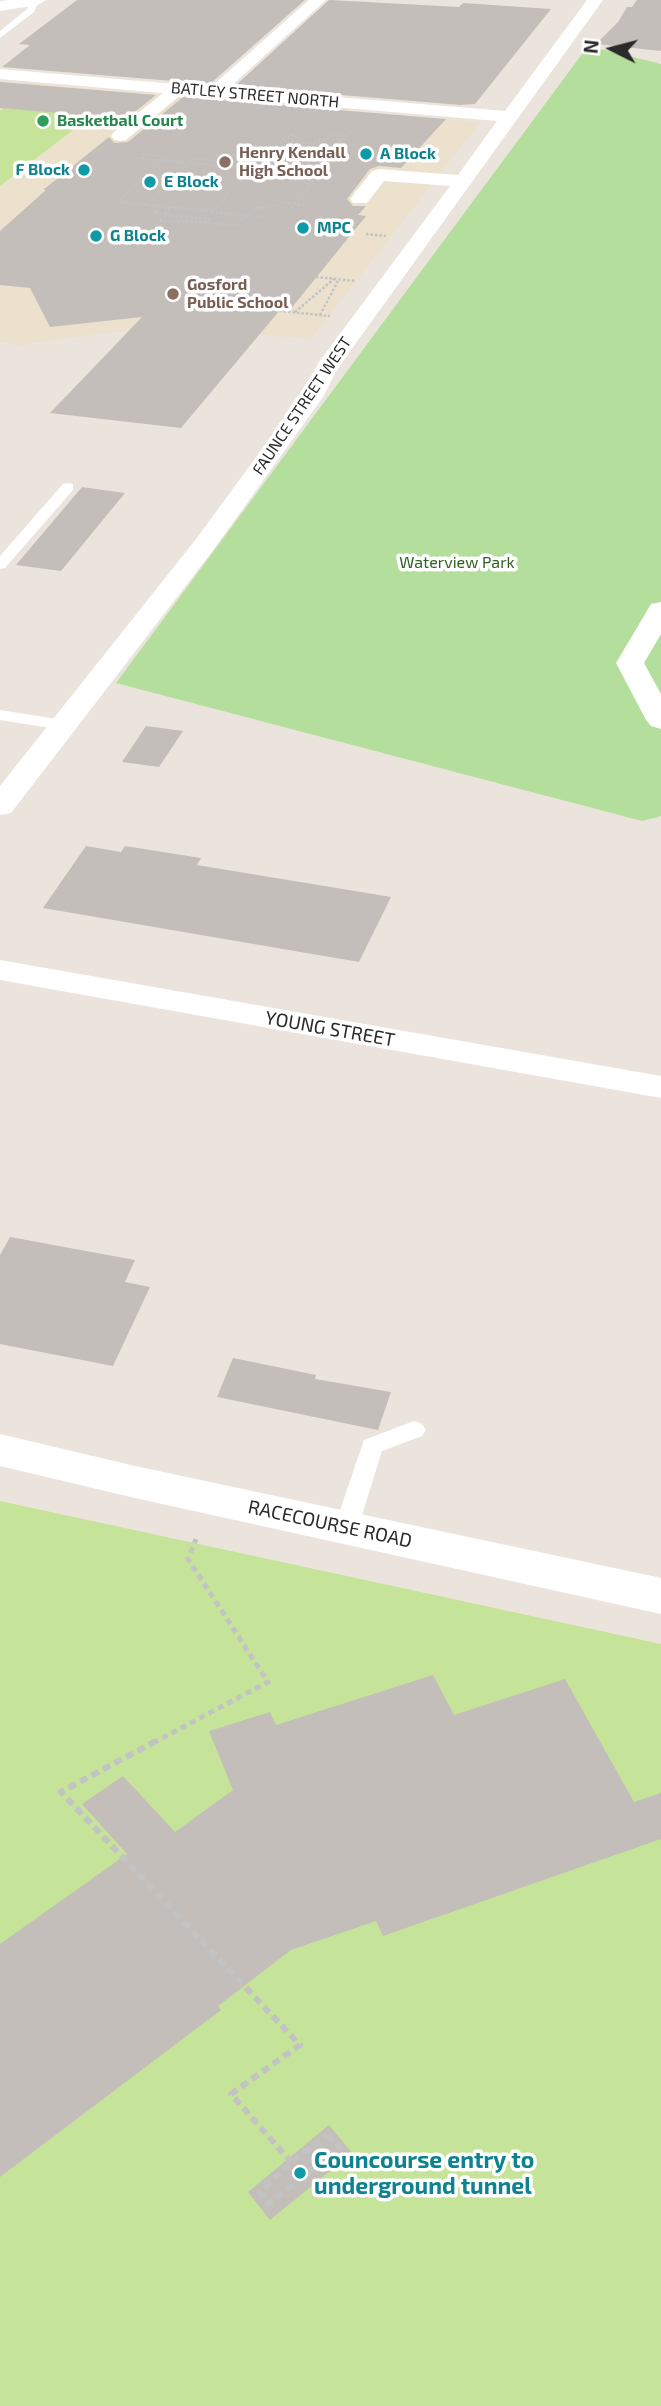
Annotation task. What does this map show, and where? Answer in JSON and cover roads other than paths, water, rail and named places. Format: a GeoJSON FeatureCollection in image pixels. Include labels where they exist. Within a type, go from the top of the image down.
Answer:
{"type":"FeatureCollection","features":[{"type":"Feature","properties":{"kind":"street"},"geometry":{"type":"LineString","coordinates":[[216,91],[318,0]]}},
{"type":"Feature","properties":{"kind":"street","name":"FAUNCE STREET WEST"},"geometry":{"type":"LineString","coordinates":[[0,806],[205,544],[312,397],[327,367],[595,0]]}},
{"type":"Feature","properties":{"kind":"street"},"geometry":{"type":"LineString","coordinates":[[0,6],[37,1]]}},
{"type":"Feature","properties":{"kind":"street","name":"BATLEY STREET NORTH"},"geometry":{"type":"LineString","coordinates":[[0,74],[510,117]]}},
{"type":"Feature","properties":{"kind":"street"},"geometry":{"type":"LineString","coordinates":[[120,136],[179,88]]}},
{"type":"Feature","properties":{"kind":"street"},"geometry":{"type":"LineString","coordinates":[[360,199],[379,175],[463,181]]}},
{"type":"Feature","properties":{"kind":"street"},"geometry":{"type":"LineString","coordinates":[[661,610],[630,663],[661,720]]}},
{"type":"Feature","properties":{"kind":"street","name":"YOUNG STREET"},"geometry":{"type":"LineString","coordinates":[[0,970],[661,1087]]}},
{"type":"Feature","properties":{"kind":"street","name":"RACECOURSE ROAD"},"geometry":{"type":"LineString","coordinates":[[0,1450],[661,1596]]}},
{"type":"Feature","properties":{"kind":"lane"},"geometry":{"type":"LineString","coordinates":[[0,35],[31,10],[37,1]]}},
{"type":"Feature","properties":{"kind":"lane"},"geometry":{"type":"LineString","coordinates":[[0,565],[68,487]]}},
{"type":"Feature","properties":{"kind":"lane"},"geometry":{"type":"LineString","coordinates":[[0,715],[63,725]]}},
{"type":"Feature","properties":{"kind":"lane"},"geometry":{"type":"LineString","coordinates":[[346,1528],[372,1446],[414,1430]]}},
{"type":"Feature","properties":{"kind":"place","name":"Basketball Court"},"geometry":{"type":"Point","coordinates":[43,121]}},
{"type":"Feature","properties":{"kind":"place","name":"A Block"},"geometry":{"type":"Point","coordinates":[366,154]}},
{"type":"Feature","properties":{"kind":"place","name":"Henry Kendall High School"},"geometry":{"type":"Point","coordinates":[225,162]}},
{"type":"Feature","properties":{"kind":"place","name":"F Block"},"geometry":{"type":"Point","coordinates":[84,170]}},
{"type":"Feature","properties":{"kind":"place","name":"E Block"},"geometry":{"type":"Point","coordinates":[150,182]}},
{"type":"Feature","properties":{"kind":"place","name":"MPC"},"geometry":{"type":"Point","coordinates":[303,228]}},
{"type":"Feature","properties":{"kind":"place","name":"G Block"},"geometry":{"type":"Point","coordinates":[96,236]}},
{"type":"Feature","properties":{"kind":"place","name":"Gosford Public School"},"geometry":{"type":"Point","coordinates":[173,294]}},
{"type":"Feature","properties":{"kind":"place","name":"Councourse entry to underground tunnel"},"geometry":{"type":"Point","coordinates":[300,2173]}},
{"type":"Feature","properties":{"kind":"park label","name":"Waterview Park"},"geometry":{"type":"Point","coordinates":[457,563]}}]}
